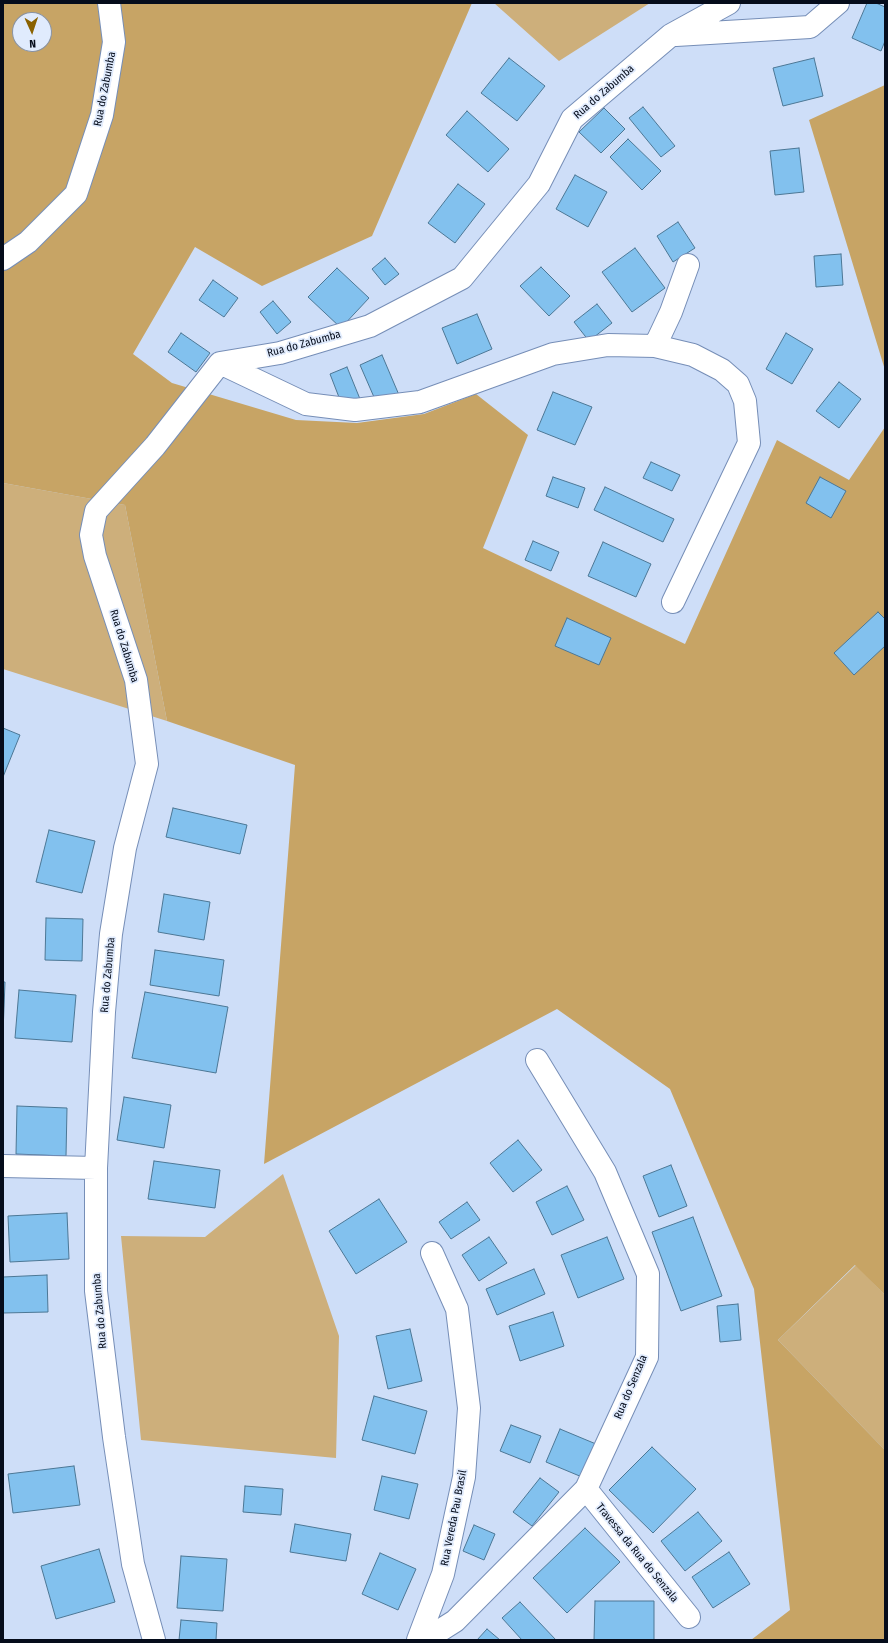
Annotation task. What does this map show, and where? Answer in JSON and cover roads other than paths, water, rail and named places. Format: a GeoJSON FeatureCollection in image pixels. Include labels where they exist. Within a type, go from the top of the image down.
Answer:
{"type":"FeatureCollection","features":[{"type":"Feature","properties":{"kind":"street","name":"Rua do Zabumba"},"geometry":{"type":"LineString","coordinates":[[3,259],[28,242],[76,194],[103,108],[114,42],[109,3]]}},
{"type":"Feature","properties":{"kind":"street","name":"Rua do Zabumba"},"geometry":{"type":"LineString","coordinates":[[154,1640],[133,1564],[114,1438],[97,1299],[96,1168],[104,1012],[111,934],[125,848],[147,764],[136,680],[95,556],[91,535],[96,511],[155,446],[220,363],[280,353],[370,326],[462,278],[539,184],[572,119],[671,36],[729,3]]}},
{"type":"Feature","properties":{"kind":"street"},"geometry":{"type":"LineString","coordinates":[[671,36],[810,27],[838,3]]}},
{"type":"Feature","properties":{"kind":"street"},"geometry":{"type":"LineString","coordinates":[[655,346],[671,312],[688,265]]}},
{"type":"Feature","properties":{"kind":"street"},"geometry":{"type":"LineString","coordinates":[[220,363],[306,404],[355,410],[420,402],[553,354],[608,346],[655,346],[693,355],[722,370],[738,384],[744,401],[749,443],[673,602]]}},
{"type":"Feature","properties":{"kind":"street","name":"Rua do Senzala"},"geometry":{"type":"LineString","coordinates":[[425,1640],[454,1621],[586,1489],[646,1357],[648,1274],[605,1172],[538,1060]]}},
{"type":"Feature","properties":{"kind":"street"},"geometry":{"type":"LineString","coordinates":[[3,1166],[96,1168]]}},
{"type":"Feature","properties":{"kind":"street","name":"Rua Vereda Pau Brasil"},"geometry":{"type":"LineString","coordinates":[[418,1640],[444,1567],[464,1477],[470,1408],[457,1309],[432,1253]]}},
{"type":"Feature","properties":{"kind":"street","name":"Travessa da Rua do Senzala"},"geometry":{"type":"LineString","coordinates":[[586,1489],[689,1617]]}}]}
